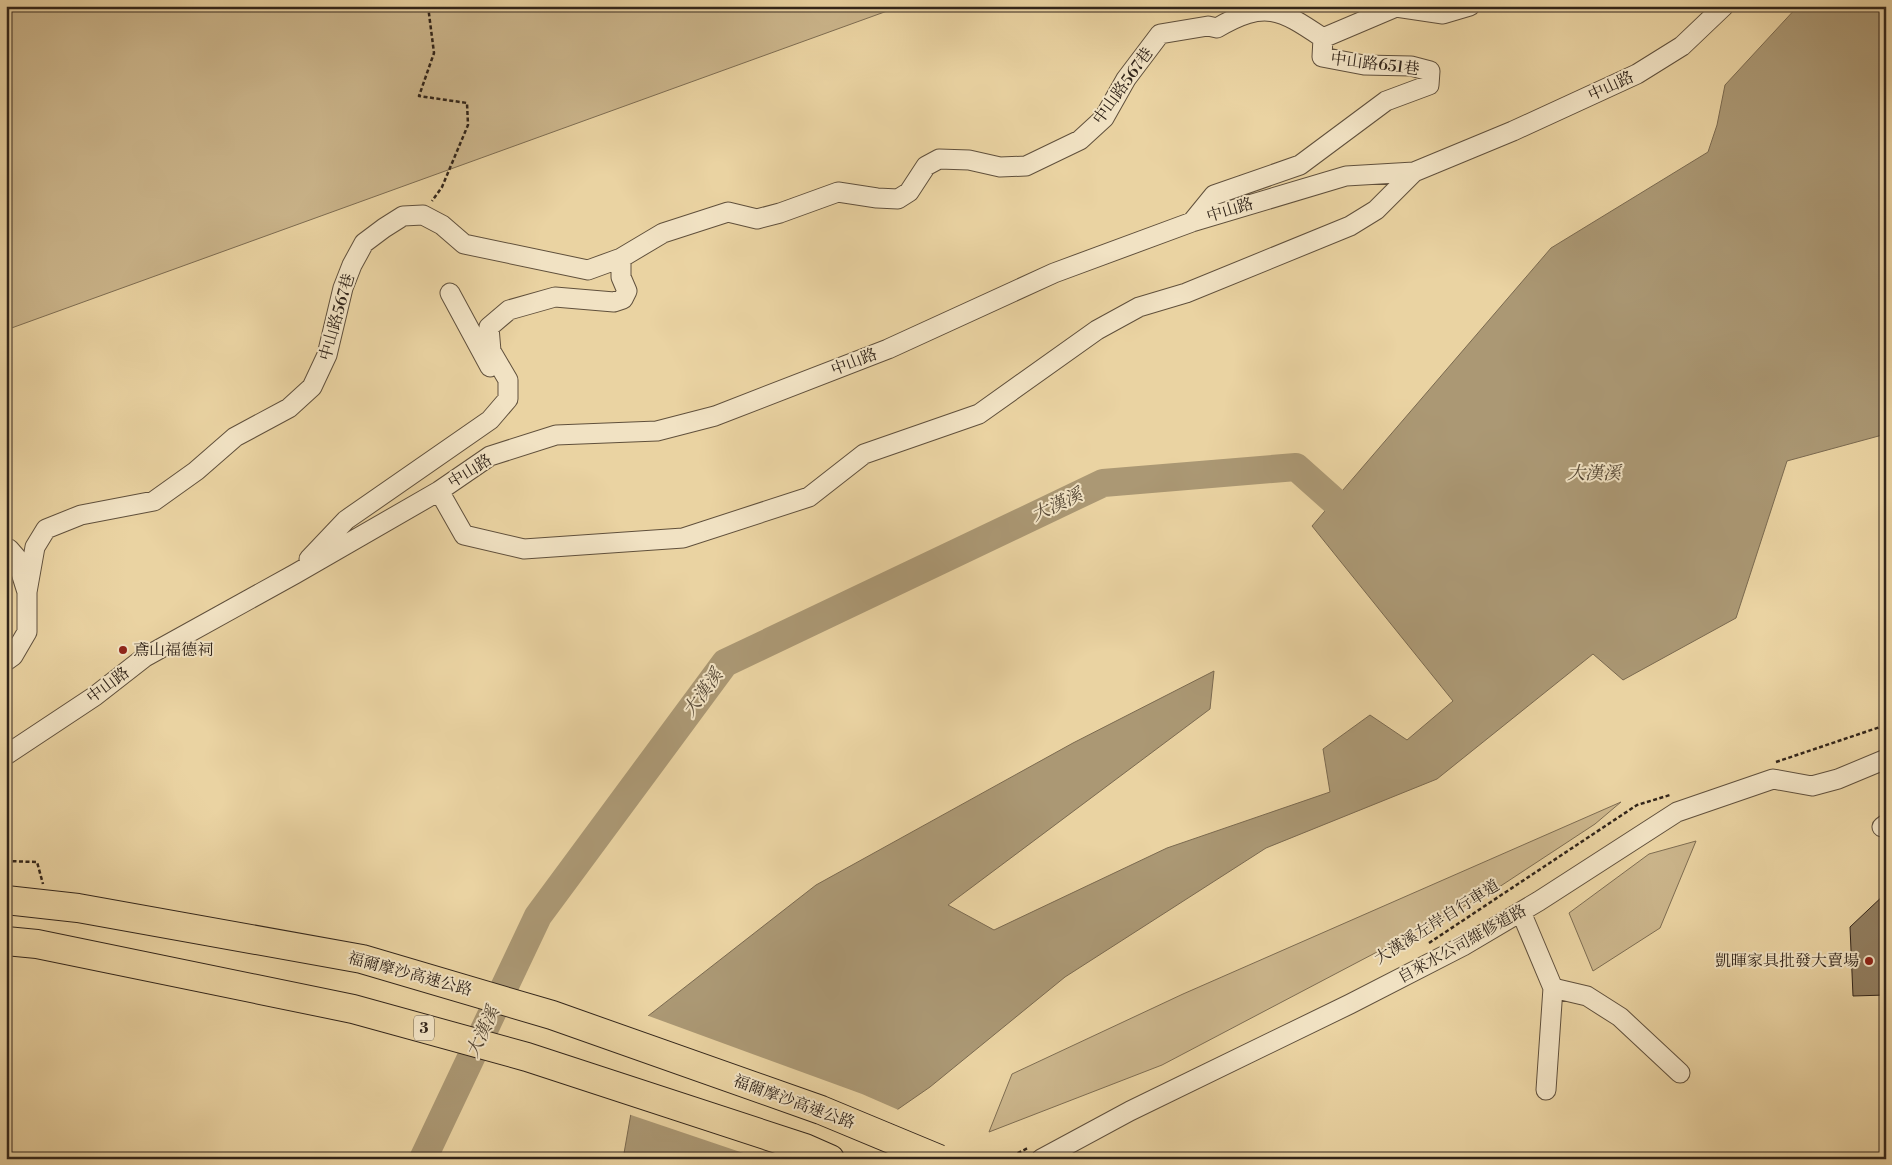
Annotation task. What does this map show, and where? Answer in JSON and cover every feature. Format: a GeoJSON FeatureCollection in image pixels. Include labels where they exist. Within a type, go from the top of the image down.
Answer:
{"type":"FeatureCollection","features":[{"type":"Feature","properties":{"kind":"highway","name":"福爾摩沙高速公路"},"geometry":{"type":"LineString","coordinates":[[6,900],[78,908],[362,959],[552,1015],[821,1110],[939,1159]]}},
{"type":"Feature","properties":{"kind":"highway","name":"3"},"geometry":{"type":"LineString","coordinates":[[6,941],[37,944],[353,1009],[527,1057],[806,1148],[830,1159]]}},
{"type":"Feature","properties":{"kind":"street","name":"中山路651巷"},"geometry":{"type":"LineString","coordinates":[[1192,222],[1214,196],[1300,165],[1386,101],[1430,85],[1430,71],[1411,66],[1364,65],[1322,56],[1323,38],[1396,7],[1443,14],[1470,6]]}},
{"type":"Feature","properties":{"kind":"street","name":"中山路"},"geometry":{"type":"LineString","coordinates":[[6,755],[95,696],[145,657],[439,491],[490,456],[556,435],[657,431],[715,416],[888,349],[1054,273],[1192,222],[1346,176],[1414,172],[1513,131],[1637,74],[1682,46],[1724,6]]}},
{"type":"Feature","properties":{"kind":"street","name":"中山路567巷"},"geometry":{"type":"LineString","coordinates":[[27,592],[35,547],[46,529],[80,516],[154,501],[196,471],[235,437],[289,408],[312,387],[327,355],[343,288],[364,243],[404,216],[423,215],[442,225],[464,244],[588,270],[621,258],[663,232],[728,212],[757,219],[780,213],[838,192],[898,199],[910,192],[926,166],[939,159],[969,160],[1000,167],[1026,166],[1080,140],[1104,118],[1126,79],[1160,34],[1208,26],[1217,28],[1235,16],[1257,10],[1276,10],[1292,17],[1323,38]]}},
{"type":"Feature","properties":{"kind":"street"},"geometry":{"type":"LineString","coordinates":[[439,491],[464,535],[524,550],[683,538],[791,503],[809,497],[864,454],[979,414],[1097,330],[1139,307],[1186,293],[1350,226],[1376,210],[1414,172]]}},
{"type":"Feature","properties":{"kind":"street"},"geometry":{"type":"LineString","coordinates":[[295,574],[346,520],[490,420],[508,399],[508,380],[492,351],[489,327],[509,310],[555,297],[614,302],[623,299],[627,291],[621,277],[621,258]]}},
{"type":"Feature","properties":{"kind":"street"},"geometry":{"type":"LineString","coordinates":[[450,293],[508,399]]}},
{"type":"Feature","properties":{"kind":"street"},"geometry":{"type":"LineString","coordinates":[[6,551],[8,549],[16,557],[27,592],[26,632],[14,656],[6,661]]}},
{"type":"Feature","properties":{"kind":"street","name":"自來水公司維修道路"},"geometry":{"type":"LineString","coordinates":[[1036,1152],[1147,1103],[1454,951],[1521,912],[1677,812],[1773,779],[1812,786],[1838,779],[1886,759]]}},
{"type":"Feature","properties":{"kind":"street"},"geometry":{"type":"LineString","coordinates":[[1521,912],[1553,988],[1546,1090]]}},
{"type":"Feature","properties":{"kind":"street"},"geometry":{"type":"LineString","coordinates":[[1553,988],[1587,996],[1620,1017],[1680,1073]]}},
{"type":"Feature","properties":{"kind":"path"},"geometry":{"type":"LineString","coordinates":[[423,215],[442,187],[468,125],[467,103],[418,96],[434,53],[428,6]]}},
{"type":"Feature","properties":{"kind":"path"},"geometry":{"type":"LineString","coordinates":[[1774,763],[1886,725]]}},
{"type":"Feature","properties":{"kind":"path","name":"大漢溪左岸自行車道"},"geometry":{"type":"LineString","coordinates":[[1426,945],[1637,805],[1674,794]]}},
{"type":"Feature","properties":{"kind":"path"},"geometry":{"type":"LineString","coordinates":[[1006,1159],[1036,1152]]}},
{"type":"Feature","properties":{"kind":"shaded area"},"geometry":{"type":"Polygon","coordinates":[[[6,6],[901,6],[6,330],[6,6]]]}},
{"type":"Feature","properties":{"kind":"shaded area"},"geometry":{"type":"Polygon","coordinates":[[[1621,802],[1595,824],[1493,891],[1162,1065],[989,1132],[1012,1074],[1183,994],[1621,802]]]}},
{"type":"Feature","properties":{"kind":"shaded area"},"geometry":{"type":"Polygon","coordinates":[[[1696,841],[1660,928],[1593,971],[1569,913],[1649,854],[1696,841]]]}},
{"type":"Feature","properties":{"kind":"water","name":"大漢溪"},"geometry":{"type":"Polygon","coordinates":[[[1798,6],[1886,6],[1886,434],[1787,461],[1736,618],[1623,680],[1593,654],[1437,779],[1266,848],[1065,977],[930,1087],[826,1159],[623,1159],[648,1016],[816,885],[1073,743],[1214,671],[1210,709],[948,905],[994,930],[1167,848],[1330,792],[1323,749],[1370,715],[1407,740],[1453,701],[1312,526],[1551,248],[1708,152],[1717,125],[1725,85],[1798,6]]]}},
{"type":"Feature","properties":{"kind":"pier"},"geometry":{"type":"Polygon","coordinates":[[[646,1015],[862,1094],[901,1111],[830,1159],[761,1159],[628,1114],[646,1015]]]}},
{"type":"Feature","properties":{"kind":"building","name":"凱暉家具批發大賣場"},"geometry":{"type":"Polygon","coordinates":[[[1886,893],[1886,995],[1853,996],[1850,927],[1886,893]]]}},
{"type":"Feature","properties":{"kind":"waterway","name":"大漢溪"},"geometry":{"type":"LineString","coordinates":[[423,1159],[538,916],[725,663],[1103,483],[1296,467],[1361,525]]}},
{"type":"Feature","properties":{"kind":"place","name":"鳶山福德祠"},"geometry":{"type":"Point","coordinates":[123,650]}},
{"type":"Feature","properties":{"kind":"place","name":"凱暉家具批發大賣場"},"geometry":{"type":"Point","coordinates":[1869,961]}}]}
